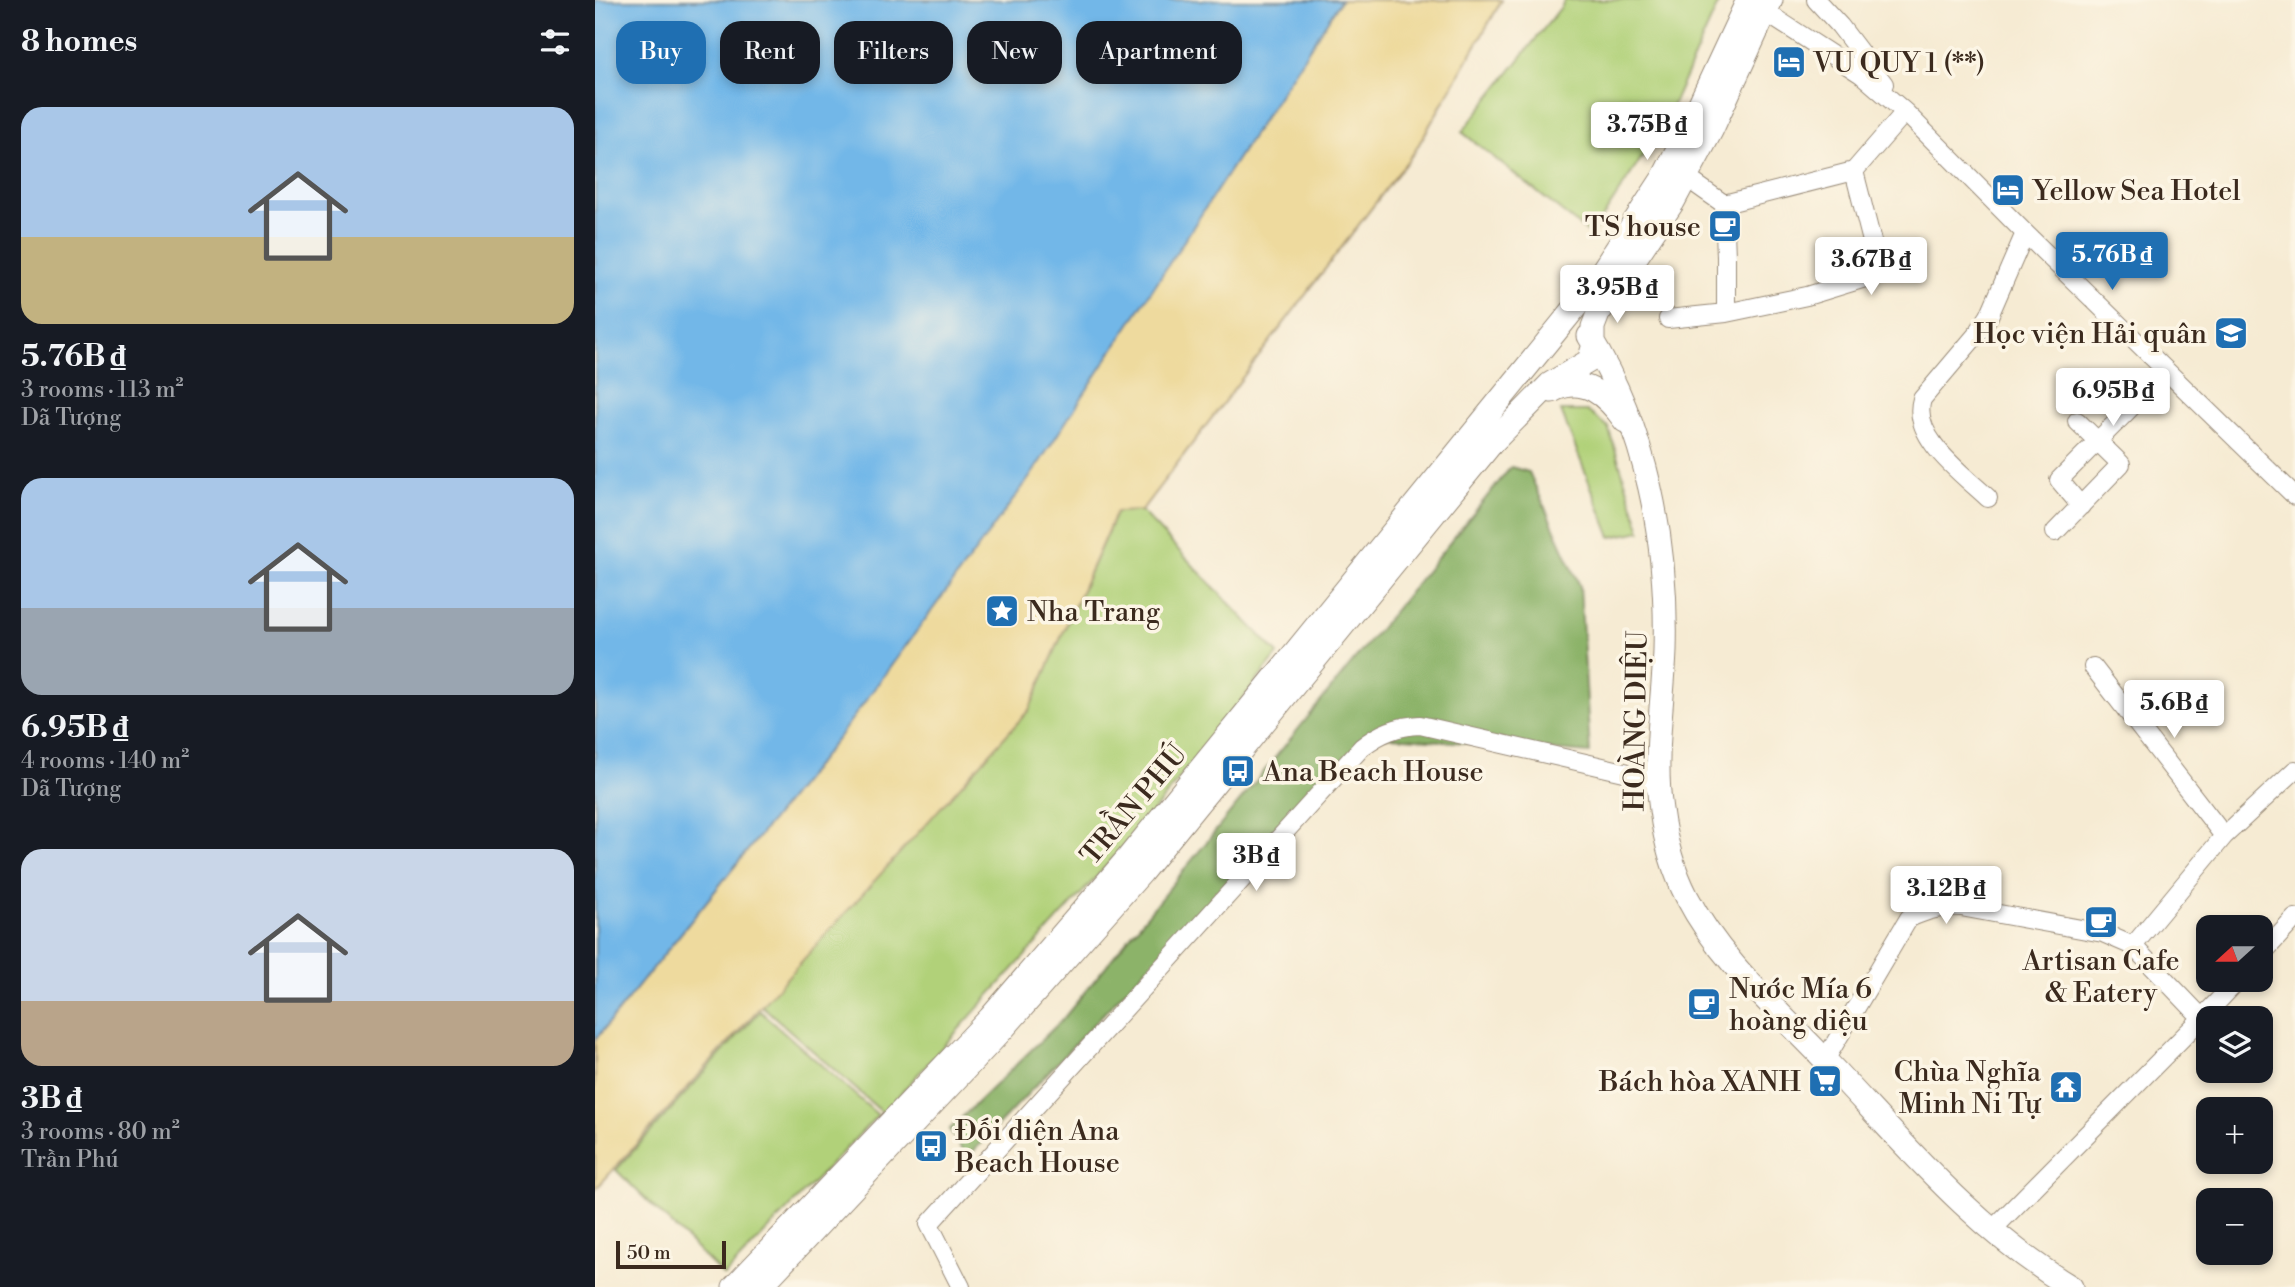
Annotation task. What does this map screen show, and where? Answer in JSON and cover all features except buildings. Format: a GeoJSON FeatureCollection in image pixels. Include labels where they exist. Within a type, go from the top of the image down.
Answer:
{"type":"FeatureCollection","features":[{"type":"Feature","properties":{"kind":"main road"},"geometry":{"type":"LineString","coordinates":[[1592,341],[1583,329],[1570,326],[1554,334],[1550,351],[1556,364],[1577,370],[1592,355],[1593,327],[1608,298],[1655,231],[1687,177],[1758,3]]}},
{"type":"Feature","properties":{"kind":"main road","name":"TRẦN PHÚ"},"geometry":{"type":"LineString","coordinates":[[760,1287],[835,1194],[1119,868],[1591,288],[1663,178],[1758,3]]}},
{"type":"Feature","properties":{"kind":"main road"},"geometry":{"type":"LineString","coordinates":[[1608,298],[1604,338],[1613,377]]}},
{"type":"Feature","properties":{"kind":"main road","name":"HOÀNG DIỆU"},"geometry":{"type":"LineString","coordinates":[[1592,341],[1613,377],[1652,490],[1665,576],[1665,649],[1658,787],[1668,845],[1687,897],[1713,939],[1748,982],[1927,1169],[1991,1231],[2025,1258],[2071,1287]]}},
{"type":"Feature","properties":{"kind":"main road","name":"TRẦN PHÚ"},"geometry":{"type":"LineString","coordinates":[[734,1287],[835,1194],[1002,1030],[1142,872],[1482,455],[1561,376],[1577,370]]}},
{"type":"Feature","properties":{"kind":"main road","name":"HOÀNG DIỆU"},"geometry":{"type":"LineString","coordinates":[[1577,370],[1590,374],[1601,384],[1619,407],[1632,433]]}},
{"type":"Feature","properties":{"kind":"main road"},"geometry":{"type":"LineString","coordinates":[[1535,400],[1560,387],[1584,385],[1606,398],[1632,433]]}},
{"type":"Feature","properties":{"kind":"street"},"geometry":{"type":"LineString","coordinates":[[1816,0],[1840,26],[1905,112]]}},
{"type":"Feature","properties":{"kind":"street"},"geometry":{"type":"LineString","coordinates":[[1758,3],[1861,74],[1905,112],[2166,372],[2295,496]]}},
{"type":"Feature","properties":{"kind":"street"},"geometry":{"type":"LineString","coordinates":[[1724,204],[1854,171],[1905,112]]}},
{"type":"Feature","properties":{"kind":"street"},"geometry":{"type":"LineString","coordinates":[[1668,318],[1725,313],[1807,296],[1872,276],[1878,265],[1854,171]]}},
{"type":"Feature","properties":{"kind":"street"},"geometry":{"type":"LineString","coordinates":[[1687,177],[1724,204]]}},
{"type":"Feature","properties":{"kind":"street"},"geometry":{"type":"LineString","coordinates":[[1724,204],[1727,257],[1725,313]]}},
{"type":"Feature","properties":{"kind":"street"},"geometry":{"type":"LineString","coordinates":[[1988,498],[1935,447],[1922,423],[1920,406],[1922,399],[1989,316],[2025,233]]}},
{"type":"Feature","properties":{"kind":"street"},"geometry":{"type":"LineString","coordinates":[[2081,506],[2059,481],[2166,372]]}},
{"type":"Feature","properties":{"kind":"street"},"geometry":{"type":"LineString","coordinates":[[2055,532],[2121,464],[2077,421]]}},
{"type":"Feature","properties":{"kind":"street"},"geometry":{"type":"LineString","coordinates":[[2093,667],[2224,836]]}},
{"type":"Feature","properties":{"kind":"street"},"geometry":{"type":"LineString","coordinates":[[961,1287],[929,1224],[1352,758],[1375,737],[1403,726],[1420,725],[1633,774],[1658,787]]}},
{"type":"Feature","properties":{"kind":"street"},"geometry":{"type":"LineString","coordinates":[[2133,946],[2224,836],[2295,770]]}},
{"type":"Feature","properties":{"kind":"street"},"geometry":{"type":"LineString","coordinates":[[1825,1060],[1909,918],[1943,906],[2103,933],[2133,946],[2196,1012]]}},
{"type":"Feature","properties":{"kind":"street"},"geometry":{"type":"LineString","coordinates":[[2273,942],[2295,918]]}},
{"type":"Feature","properties":{"kind":"street"},"geometry":{"type":"LineString","coordinates":[[2213,1006],[2227,992]]}},
{"type":"Feature","properties":{"kind":"street"},"geometry":{"type":"LineString","coordinates":[[1991,1231],[2196,1024]]}},
{"type":"Feature","properties":{"kind":"green space"},"geometry":{"type":"Polygon","coordinates":[[[1565,0],[1720,0],[1665,122],[1591,235],[1462,132],[1565,0]]]}},
{"type":"Feature","properties":{"kind":"green space"},"geometry":{"type":"Polygon","coordinates":[[[1561,411],[1587,411],[1608,427],[1641,531],[1611,537],[1561,411]]]}},
{"type":"Feature","properties":{"kind":"green space"},"geometry":{"type":"Polygon","coordinates":[[[1511,467],[1529,472],[1580,586],[1590,753],[1367,735],[967,1158],[949,1130],[1063,1019],[1511,467]]]}},
{"type":"Feature","properties":{"kind":"green space"},"geometry":{"type":"Polygon","coordinates":[[[1117,511],[1141,511],[1278,654],[1137,832],[883,1113],[761,1005],[1029,710],[1117,511]]]}},
{"type":"Feature","properties":{"kind":"green space"},"geometry":{"type":"Polygon","coordinates":[[[760,1011],[878,1115],[724,1276],[616,1170],[760,1011]]]}},
{"type":"Feature","properties":{"kind":"sand","name":"Nha Trang"},"geometry":{"type":"Polygon","coordinates":[[[1341,0],[1502,0],[1415,151],[1141,511],[1116,512],[1029,710],[595,1190],[595,1040],[838,738],[1341,0]]]}},
{"type":"Feature","properties":{"kind":"water"},"geometry":{"type":"Polygon","coordinates":[[[595,0],[1341,0],[1030,477],[838,738],[595,1040],[595,0]]]}},
{"type":"Feature","properties":{"kind":"place","name":"VU QUY 1 (**)"},"geometry":{"type":"Point","coordinates":[1789,62]}},
{"type":"Feature","properties":{"kind":"place","name":"Yellow Sea Hotel"},"geometry":{"type":"Point","coordinates":[2008,190]}},
{"type":"Feature","properties":{"kind":"place","name":"TS house"},"geometry":{"type":"Point","coordinates":[1725,226]}},
{"type":"Feature","properties":{"kind":"place","name":"Học viện Hải quân"},"geometry":{"type":"Point","coordinates":[2231,333]}},
{"type":"Feature","properties":{"kind":"place","name":"Nha Trang"},"geometry":{"type":"Point","coordinates":[1002,611]}},
{"type":"Feature","properties":{"kind":"place","name":"Ana Beach House"},"geometry":{"type":"Point","coordinates":[1238,771]}},
{"type":"Feature","properties":{"kind":"place","name":"Artisan Cafe & Eatery"},"geometry":{"type":"Point","coordinates":[2101,922]}},
{"type":"Feature","properties":{"kind":"place","name":"Nước Mía 6 hoàng diệu"},"geometry":{"type":"Point","coordinates":[1704,1004]}},
{"type":"Feature","properties":{"kind":"place","name":"Bách hòa XANH"},"geometry":{"type":"Point","coordinates":[1825,1081]}},
{"type":"Feature","properties":{"kind":"place","name":"Chùa Nghĩa Minh Ni Tự"},"geometry":{"type":"Point","coordinates":[2066,1087]}},
{"type":"Feature","properties":{"kind":"place","name":"Đối diện Ana Beach House"},"geometry":{"type":"Point","coordinates":[931,1146]}}]}
